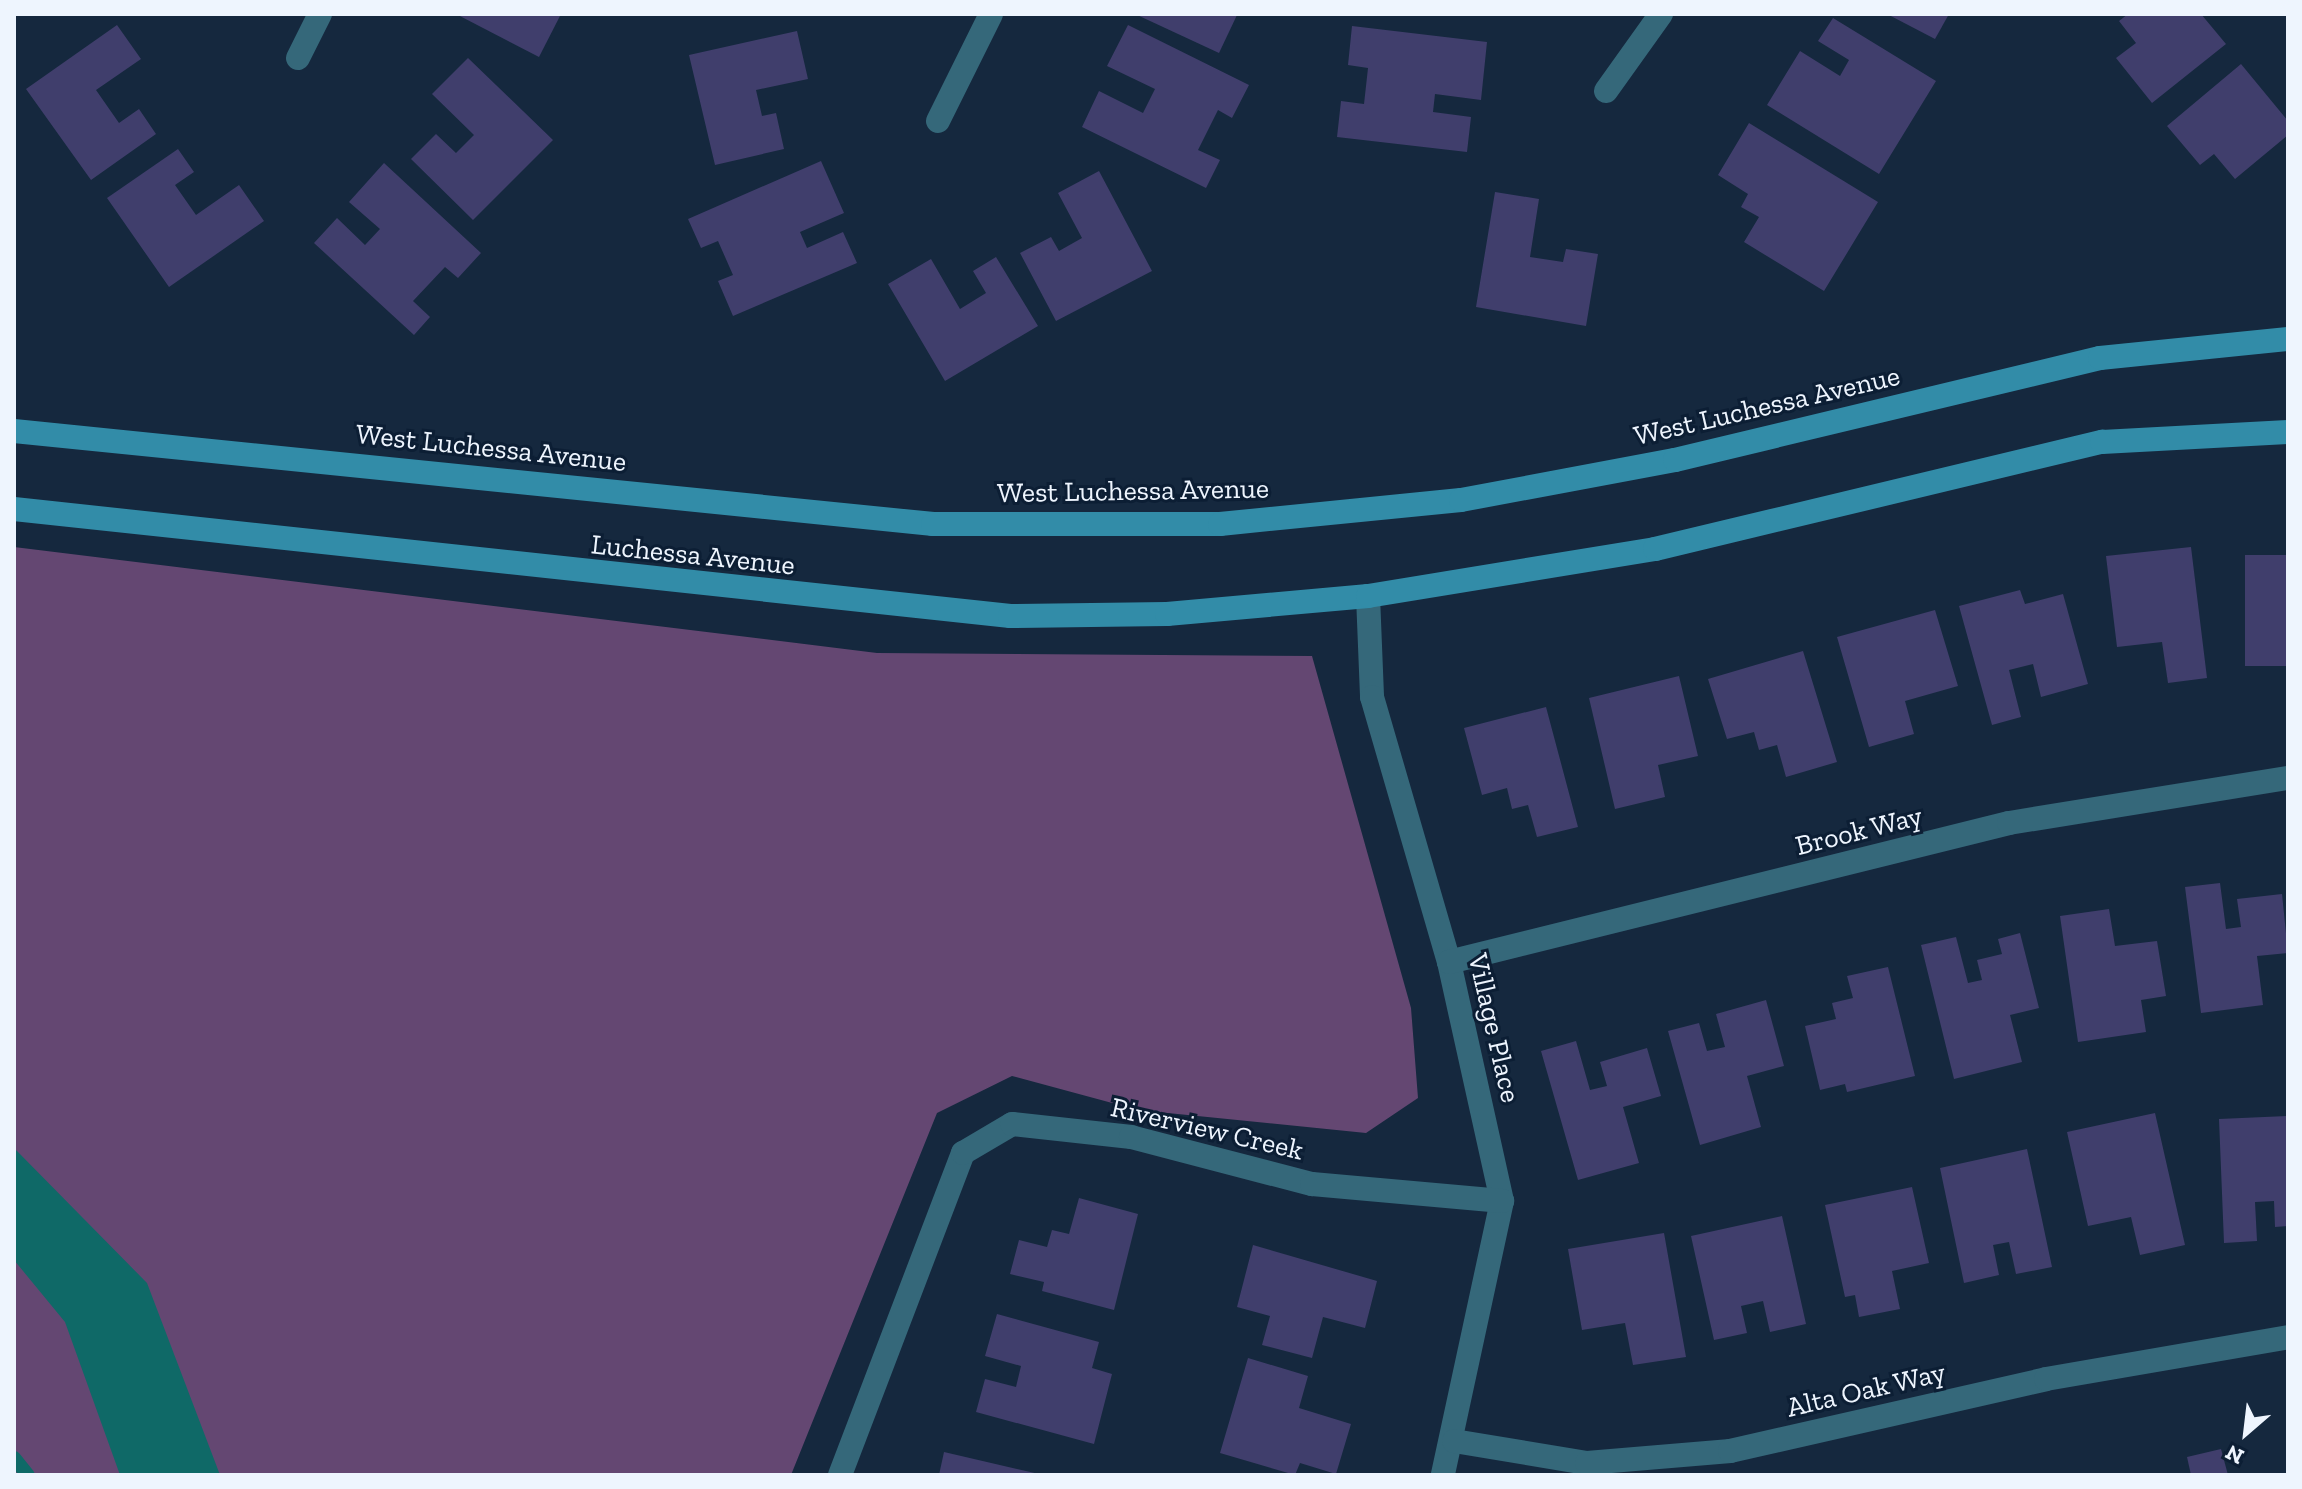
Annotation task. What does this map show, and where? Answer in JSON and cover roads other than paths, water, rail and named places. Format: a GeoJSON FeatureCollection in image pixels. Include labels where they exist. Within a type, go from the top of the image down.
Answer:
{"type":"FeatureCollection","features":[{"type":"Feature","properties":{"kind":"street"},"geometry":{"type":"LineString","coordinates":[[298,58],[320,14]]}},
{"type":"Feature","properties":{"kind":"street"},"geometry":{"type":"LineString","coordinates":[[938,121],[991,14]]}},
{"type":"Feature","properties":{"kind":"street"},"geometry":{"type":"LineString","coordinates":[[1606,91],[1661,14]]}},
{"type":"Feature","properties":{"kind":"street","name":"West Luchessa Avenue"},"geometry":{"type":"LineString","coordinates":[[14,431],[933,524],[1220,524],[1461,500],[1675,460],[2100,358],[2288,339]]}},
{"type":"Feature","properties":{"kind":"street"},"geometry":{"type":"LineString","coordinates":[[1368,596],[1655,549],[2102,442],[2288,432]]}},
{"type":"Feature","properties":{"kind":"street","name":"Luchessa Avenue"},"geometry":{"type":"LineString","coordinates":[[14,509],[1010,616],[1167,614],[1368,596]]}},
{"type":"Feature","properties":{"kind":"street","name":"Village Place"},"geometry":{"type":"LineString","coordinates":[[1368,596],[1372,697],[1449,962],[1502,1201],[1454,1441],[1443,1475]]}},
{"type":"Feature","properties":{"kind":"street","name":"Brook Way"},"geometry":{"type":"LineString","coordinates":[[1449,962],[2009,823],[2288,778]]}},
{"type":"Feature","properties":{"kind":"street","name":"Riverview Creek"},"geometry":{"type":"LineString","coordinates":[[840,1475],[963,1153],[1012,1124],[1131,1137],[1312,1184],[1502,1201]]}},
{"type":"Feature","properties":{"kind":"street","name":"Alta Oak Way"},"geometry":{"type":"LineString","coordinates":[[1454,1441],[1587,1463],[1730,1451],[2046,1379],[2288,1337]]}},
{"type":"Feature","properties":{"kind":"waterway"},"geometry":{"type":"LineString","coordinates":[[14,1458],[28,1475]]}}]}
